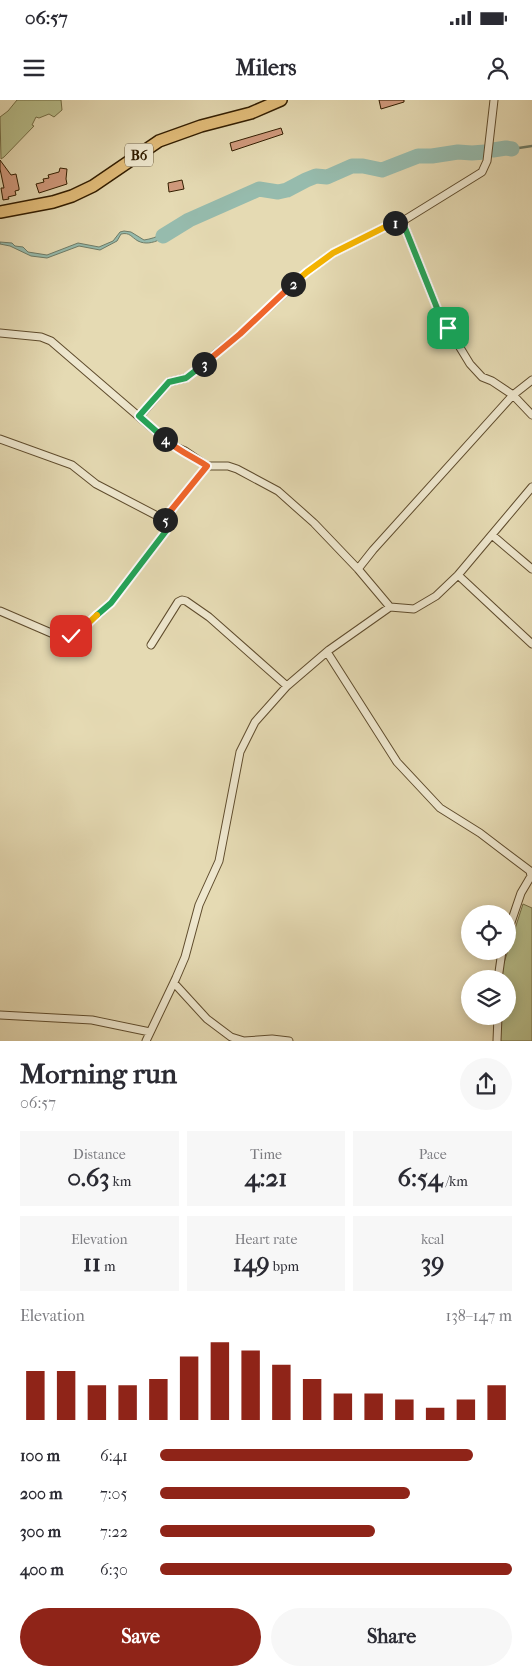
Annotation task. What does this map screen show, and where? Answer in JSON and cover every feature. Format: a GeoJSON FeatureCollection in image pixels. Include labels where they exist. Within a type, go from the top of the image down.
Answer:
{"type":"FeatureCollection","features":[{"type":"Feature","properties":{"kind":"highway","name":"B6"},"geometry":{"type":"LineString","coordinates":[[0,212],[53,202],[72,196],[106,177],[159,142],[201,126],[251,113],[281,100]]}},
{"type":"Feature","properties":{"kind":"street"},"geometry":{"type":"LineString","coordinates":[[398,224],[482,172],[487,161],[494,100]]}},
{"type":"Feature","properties":{"kind":"street"},"geometry":{"type":"LineString","coordinates":[[139,416],[169,382],[186,378],[240,334],[307,272],[333,253],[393,223],[405,228],[439,313],[470,364],[482,378],[492,381],[514,394],[532,415]]}},
{"type":"Feature","properties":{"kind":"street"},"geometry":{"type":"LineString","coordinates":[[0,332],[41,337],[52,341],[172,446],[207,466],[228,466],[237,469],[278,491],[314,524],[358,569],[390,607]]}},
{"type":"Feature","properties":{"kind":"street"},"geometry":{"type":"LineString","coordinates":[[358,569],[372,550],[514,394],[532,380]]}},
{"type":"Feature","properties":{"kind":"street"},"geometry":{"type":"LineString","coordinates":[[0,439],[72,465],[96,484],[165,520]]}},
{"type":"Feature","properties":{"kind":"street"},"geometry":{"type":"LineString","coordinates":[[0,611],[58,636],[71,636],[80,631],[111,603],[166,531],[165,520],[168,514],[207,466]]}},
{"type":"Feature","properties":{"kind":"street"},"geometry":{"type":"LineString","coordinates":[[146,1041],[185,957],[199,905],[219,860],[240,752],[255,722],[287,686],[327,652],[390,607],[414,608],[436,596],[458,576],[532,487]]}},
{"type":"Feature","properties":{"kind":"street"},"geometry":{"type":"LineString","coordinates":[[492,535],[532,569]]}},
{"type":"Feature","properties":{"kind":"street"},"geometry":{"type":"LineString","coordinates":[[458,576],[532,644]]}},
{"type":"Feature","properties":{"kind":"street"},"geometry":{"type":"LineString","coordinates":[[151,645],[176,604],[182,600],[186,601],[209,617],[287,686]]}},
{"type":"Feature","properties":{"kind":"street"},"geometry":{"type":"LineString","coordinates":[[327,652],[397,762],[440,808],[480,833],[530,871],[531,876],[521,892],[516,907]]}},
{"type":"Feature","properties":{"kind":"street"},"geometry":{"type":"LineString","coordinates":[[174,983],[207,1019],[231,1037],[244,1041],[272,1039],[289,1041]]}},
{"type":"Feature","properties":{"kind":"street"},"geometry":{"type":"LineString","coordinates":[[0,1015],[92,1020],[150,1032]]}},
{"type":"Feature","properties":{"kind":"street"},"geometry":{"type":"LineString","coordinates":[[497,1041],[498,1025]]}},
{"type":"Feature","properties":{"kind":"green space"},"geometry":{"type":"Polygon","coordinates":[[[17,100],[61,100],[62,110],[54,117],[49,114],[39,118],[36,117],[32,125],[34,126],[1,159],[0,117],[17,100]]]}},
{"type":"Feature","properties":{"kind":"green space"},"geometry":{"type":"Polygon","coordinates":[[[523,904],[532,908],[532,1041],[500,1041],[501,1025],[516,1025],[516,970],[502,970],[505,960],[516,960],[516,926],[523,904]]]}},
{"type":"Feature","properties":{"kind":"shaded area"},"geometry":{"type":"Polygon","coordinates":[[[178,226],[165,237],[154,242],[143,243],[128,234],[121,234],[117,241],[100,250],[79,246],[47,258],[31,256],[10,246],[0,244],[0,242],[12,243],[15,246],[23,247],[28,252],[47,255],[78,243],[99,247],[113,241],[120,232],[124,231],[131,232],[144,240],[178,226]]]}},
{"type":"Feature","properties":{"kind":"building"},"geometry":{"type":"Polygon","coordinates":[[[379,100],[404,100],[404,102],[381,109],[379,100]]]}},
{"type":"Feature","properties":{"kind":"building"},"geometry":{"type":"Polygon","coordinates":[[[281,128],[283,134],[232,151],[230,143],[281,128]]]}},
{"type":"Feature","properties":{"kind":"building"},"geometry":{"type":"Polygon","coordinates":[[[0,160],[11,175],[16,174],[19,188],[19,190],[15,191],[16,195],[3,200],[1,188],[4,188],[0,160]]]}},
{"type":"Feature","properties":{"kind":"building"},"geometry":{"type":"Polygon","coordinates":[[[60,168],[67,169],[67,184],[39,193],[36,184],[44,182],[43,179],[49,178],[48,175],[59,172],[60,168]]]}},
{"type":"Feature","properties":{"kind":"building"},"geometry":{"type":"Polygon","coordinates":[[[182,180],[184,189],[169,192],[168,183],[182,180]]]}},
{"type":"Feature","properties":{"kind":"waterway"},"geometry":{"type":"LineString","coordinates":[[512,149],[532,146]]}},
{"type":"Feature","properties":{"kind":"waterway"},"geometry":{"type":"LineString","coordinates":[[493,150],[512,149]]}},
{"type":"Feature","properties":{"kind":"waterway"},"geometry":{"type":"LineString","coordinates":[[163,236],[189,220],[259,189],[278,192],[287,190],[316,176],[327,177],[352,166],[382,170],[418,156],[458,152],[485,152]]}},
{"type":"Feature","properties":{"kind":"route"},"geometry":{"type":"LineString","coordinates":[[71,636],[80,631],[111,603],[166,531],[166,518],[207,466],[172,446],[139,416],[169,382],[186,378],[240,334],[307,272],[333,253],[393,223],[405,228],[439,313],[448,328]]}}]}
